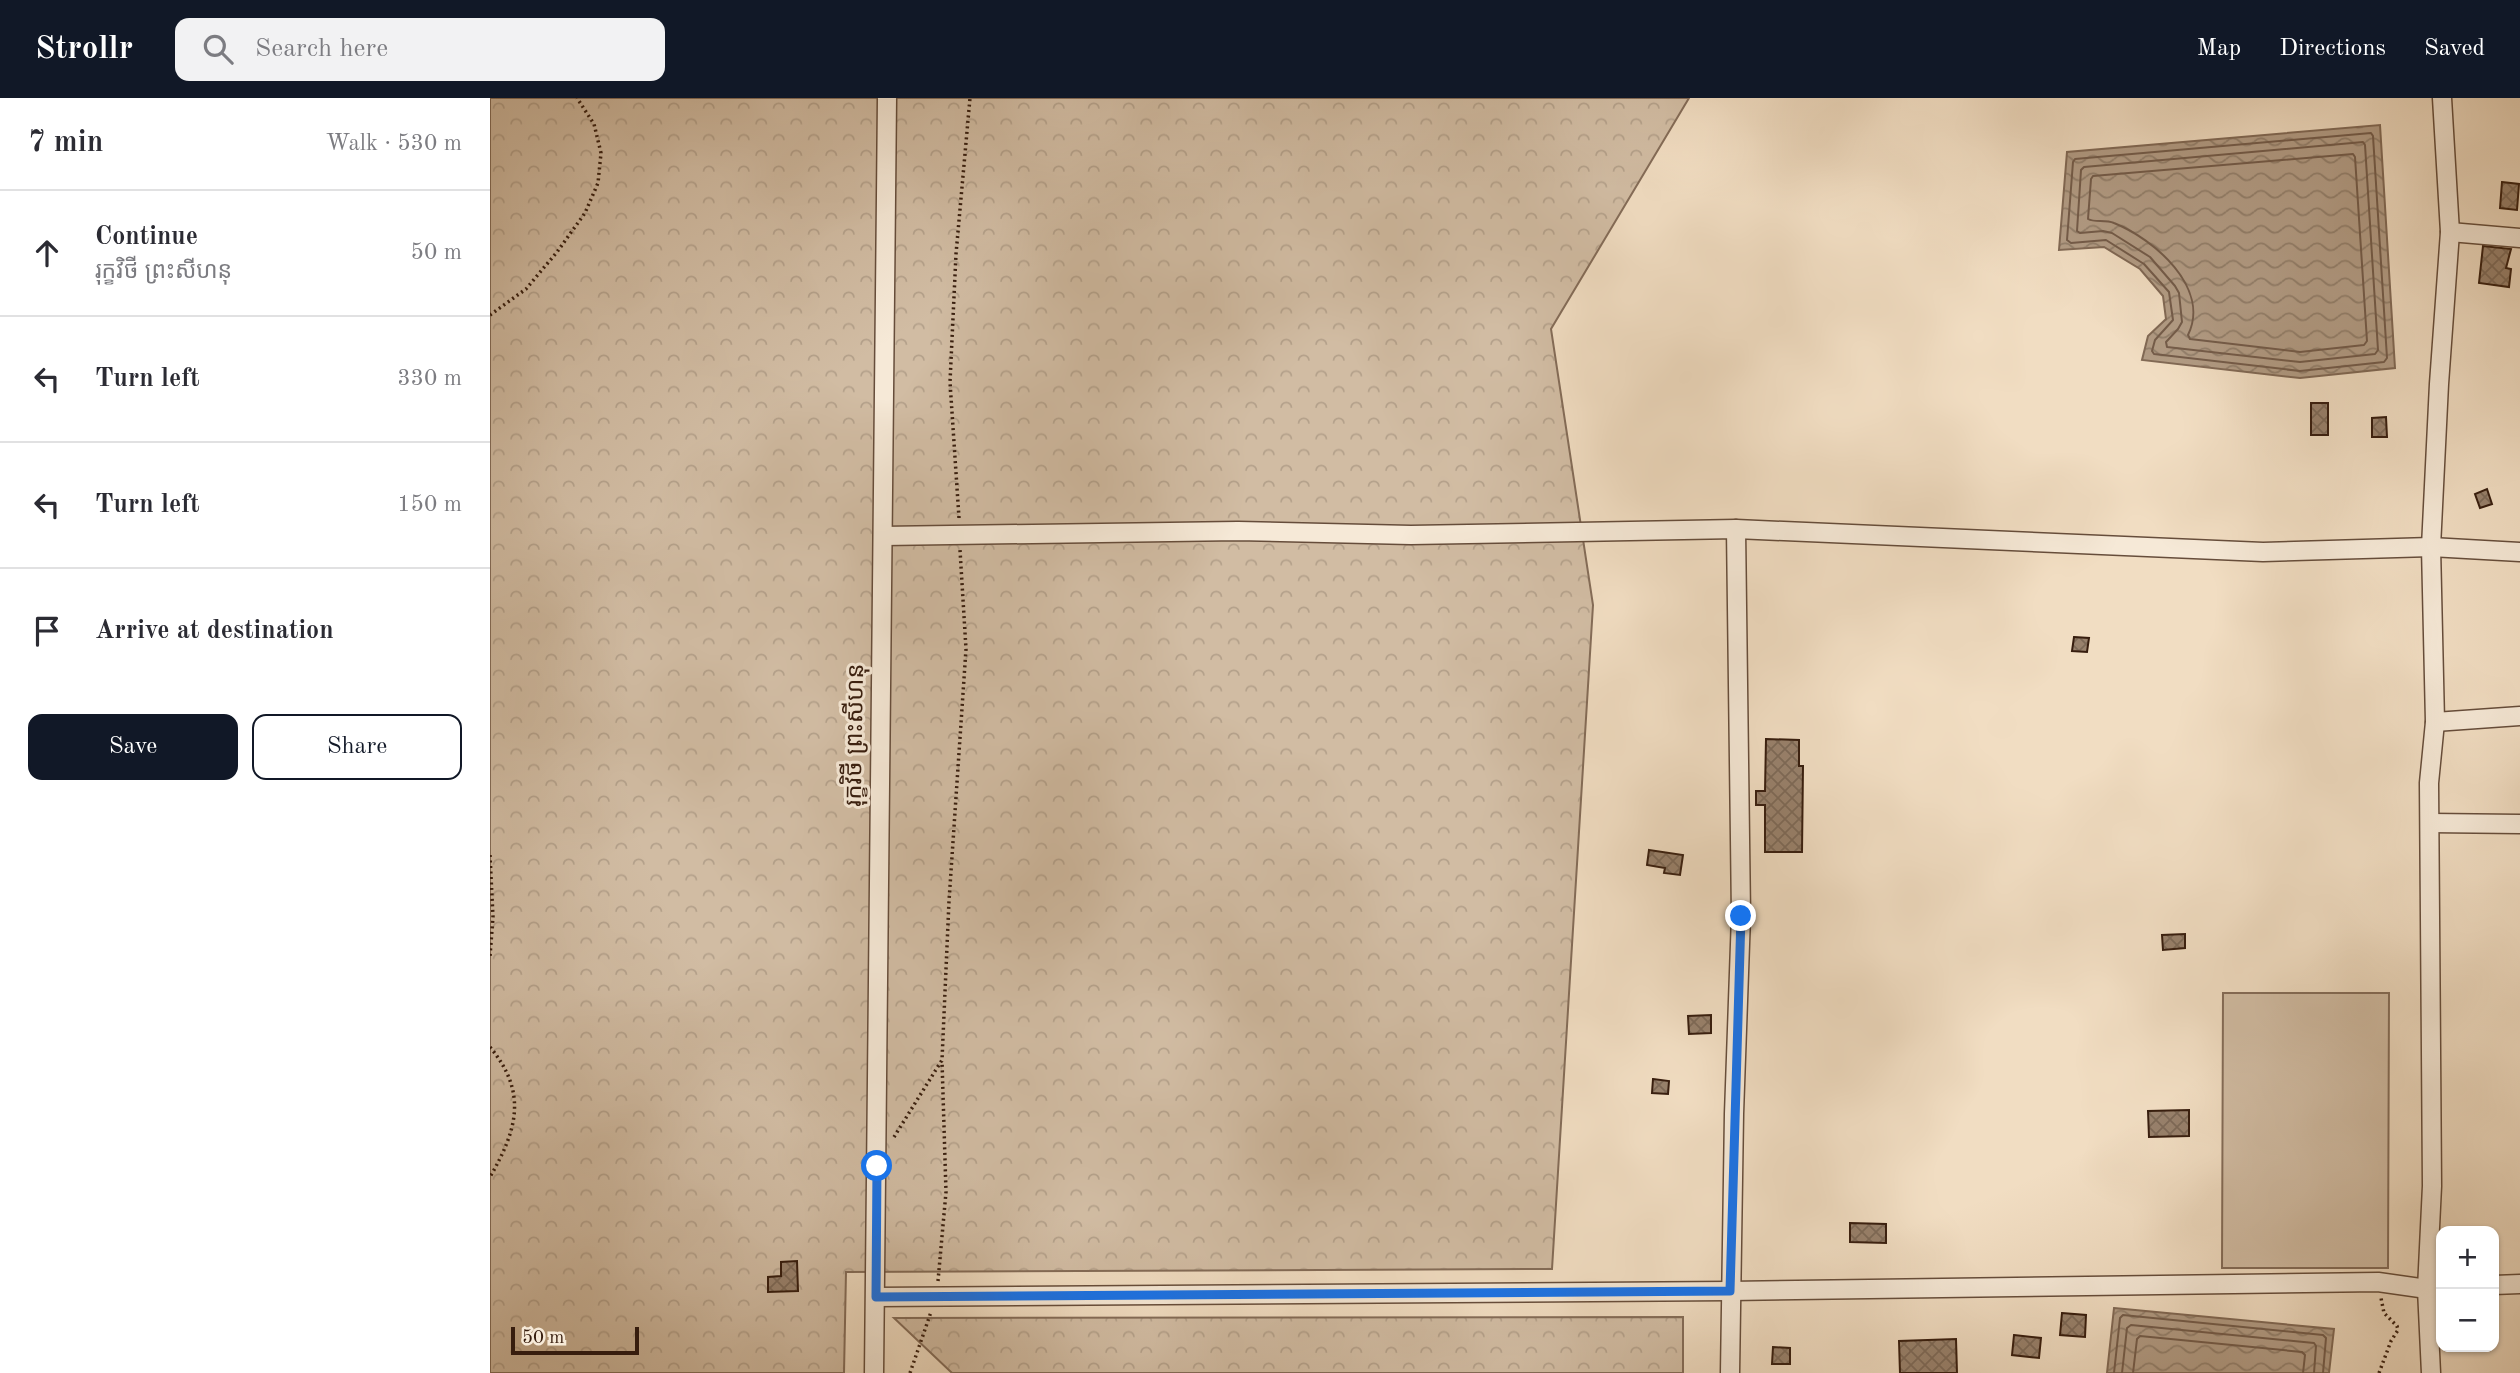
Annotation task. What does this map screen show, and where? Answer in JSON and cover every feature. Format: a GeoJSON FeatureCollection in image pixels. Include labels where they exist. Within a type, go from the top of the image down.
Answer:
{"type":"FeatureCollection","features":[{"type":"Feature","properties":{"kind":"street","name":"រុក្ខវិថី ព្រះសីហនុ"},"geometry":{"type":"LineString","coordinates":[[874,1373],[887,98]]}},
{"type":"Feature","properties":{"kind":"street"},"geometry":{"type":"LineString","coordinates":[[2431,1373],[2434,1289],[2429,783],[2435,722],[2431,547],[2450,232],[2442,98]]}},
{"type":"Feature","properties":{"kind":"street"},"geometry":{"type":"LineString","coordinates":[[2450,232],[2520,238]]}},
{"type":"Feature","properties":{"kind":"street"},"geometry":{"type":"LineString","coordinates":[[883,536],[1238,531],[1412,535],[1736,529],[2263,552],[2431,547],[2520,552]]}},
{"type":"Feature","properties":{"kind":"street"},"geometry":{"type":"LineString","coordinates":[[1730,1373],[1741,916],[1736,529]]}},
{"type":"Feature","properties":{"kind":"street"},"geometry":{"type":"LineString","coordinates":[[2435,722],[2520,716]]}},
{"type":"Feature","properties":{"kind":"street"},"geometry":{"type":"LineString","coordinates":[[2430,823],[2520,824]]}},
{"type":"Feature","properties":{"kind":"street"},"geometry":{"type":"LineString","coordinates":[[876,1297],[1730,1291],[2378,1282],[2434,1289]]}},
{"type":"Feature","properties":{"kind":"street"},"geometry":{"type":"LineString","coordinates":[[2499,1285],[2520,1284]]}},
{"type":"Feature","properties":{"kind":"path"},"geometry":{"type":"LineString","coordinates":[[490,315],[527,289],[585,213],[598,183],[600,153],[594,124],[577,98]]}},
{"type":"Feature","properties":{"kind":"path"},"geometry":{"type":"LineString","coordinates":[[910,1373],[936,1295],[946,1192],[942,1060],[949,901],[966,649],[950,382],[956,254],[970,98]]}},
{"type":"Feature","properties":{"kind":"path"},"geometry":{"type":"LineString","coordinates":[[490,855],[493,917],[490,956]]}},
{"type":"Feature","properties":{"kind":"path"},"geometry":{"type":"LineString","coordinates":[[490,1047],[504,1064],[510,1080],[514,1120],[507,1147],[490,1177]]}},
{"type":"Feature","properties":{"kind":"path"},"geometry":{"type":"LineString","coordinates":[[891,1142],[942,1060]]}},
{"type":"Feature","properties":{"kind":"path"},"geometry":{"type":"LineString","coordinates":[[2378,1282],[2384,1313],[2398,1328],[2379,1373]]}},
{"type":"Feature","properties":{"kind":"green space"},"geometry":{"type":"Polygon","coordinates":[[[490,98],[1689,98],[1551,329],[1593,605],[1552,1269],[846,1272],[844,1373],[490,1373],[490,98]]]}},
{"type":"Feature","properties":{"kind":"green space"},"geometry":{"type":"Polygon","coordinates":[[[2223,993],[2389,993],[2388,1268],[2222,1268],[2223,993]]]}},
{"type":"Feature","properties":{"kind":"green space"},"geometry":{"type":"Polygon","coordinates":[[[1683,1317],[1683,1373],[952,1373],[894,1318],[1683,1317]]]}},
{"type":"Feature","properties":{"kind":"water"},"geometry":{"type":"Polygon","coordinates":[[[2380,125],[2395,368],[2300,378],[2142,360],[2148,336],[2166,319],[2163,296],[2140,269],[2104,247],[2059,250],[2067,152],[2380,125]]]}},
{"type":"Feature","properties":{"kind":"water"},"geometry":{"type":"Polygon","coordinates":[[[2114,1308],[2334,1329],[2329,1373],[2107,1373],[2114,1308]]]}},
{"type":"Feature","properties":{"kind":"building"},"geometry":{"type":"Polygon","coordinates":[[[2502,182],[2519,184],[2517,210],[2500,208],[2502,182]]]}},
{"type":"Feature","properties":{"kind":"building"},"geometry":{"type":"Polygon","coordinates":[[[2483,246],[2511,249],[2506,268],[2511,269],[2509,287],[2479,283],[2483,246]]]}},
{"type":"Feature","properties":{"kind":"building"},"geometry":{"type":"Polygon","coordinates":[[[2311,403],[2328,403],[2328,435],[2311,435],[2311,403]]]}},
{"type":"Feature","properties":{"kind":"building"},"geometry":{"type":"Polygon","coordinates":[[[2386,417],[2387,437],[2372,437],[2372,418],[2386,417]]]}},
{"type":"Feature","properties":{"kind":"building"},"geometry":{"type":"Polygon","coordinates":[[[2487,489],[2492,504],[2480,508],[2475,494],[2487,489]]]}},
{"type":"Feature","properties":{"kind":"building"},"geometry":{"type":"Polygon","coordinates":[[[2074,637],[2089,638],[2087,652],[2072,651],[2074,637]]]}},
{"type":"Feature","properties":{"kind":"building"},"geometry":{"type":"Polygon","coordinates":[[[1766,739],[1799,740],[1799,766],[1803,766],[1802,852],[1765,852],[1765,805],[1756,805],[1756,791],[1765,791],[1766,739]]]}},
{"type":"Feature","properties":{"kind":"building"},"geometry":{"type":"Polygon","coordinates":[[[1649,850],[1683,855],[1680,875],[1664,873],[1665,868],[1647,865],[1649,850]]]}},
{"type":"Feature","properties":{"kind":"building"},"geometry":{"type":"Polygon","coordinates":[[[2185,934],[2185,948],[2163,950],[2162,935],[2185,934]]]}},
{"type":"Feature","properties":{"kind":"building"},"geometry":{"type":"Polygon","coordinates":[[[1711,1015],[1711,1033],[1689,1034],[1688,1016],[1711,1015]]]}},
{"type":"Feature","properties":{"kind":"building"},"geometry":{"type":"Polygon","coordinates":[[[1653,1079],[1669,1081],[1668,1094],[1652,1093],[1653,1079]]]}},
{"type":"Feature","properties":{"kind":"building"},"geometry":{"type":"Polygon","coordinates":[[[2189,1110],[2189,1136],[2149,1137],[2148,1111],[2189,1110]]]}},
{"type":"Feature","properties":{"kind":"building"},"geometry":{"type":"Polygon","coordinates":[[[1850,1223],[1886,1224],[1886,1243],[1850,1242],[1850,1223]]]}},
{"type":"Feature","properties":{"kind":"building"},"geometry":{"type":"Polygon","coordinates":[[[797,1261],[798,1291],[768,1292],[768,1277],[781,1276],[781,1262],[797,1261]]]}},
{"type":"Feature","properties":{"kind":"building"},"geometry":{"type":"Polygon","coordinates":[[[2062,1313],[2086,1315],[2085,1337],[2060,1335],[2062,1313]]]}},
{"type":"Feature","properties":{"kind":"building"},"geometry":{"type":"Polygon","coordinates":[[[2014,1335],[2041,1338],[2039,1358],[2012,1355],[2014,1335]]]}},
{"type":"Feature","properties":{"kind":"building"},"geometry":{"type":"Polygon","coordinates":[[[1956,1339],[1957,1373],[1900,1373],[1899,1341],[1956,1339]]]}},
{"type":"Feature","properties":{"kind":"building"},"geometry":{"type":"Polygon","coordinates":[[[1773,1347],[1790,1348],[1790,1364],[1772,1364],[1773,1347]]]}},
{"type":"Feature","properties":{"kind":"route"},"geometry":{"type":"LineString","coordinates":[[877,1166],[876,1297],[1730,1291],[1741,916]]}}]}
